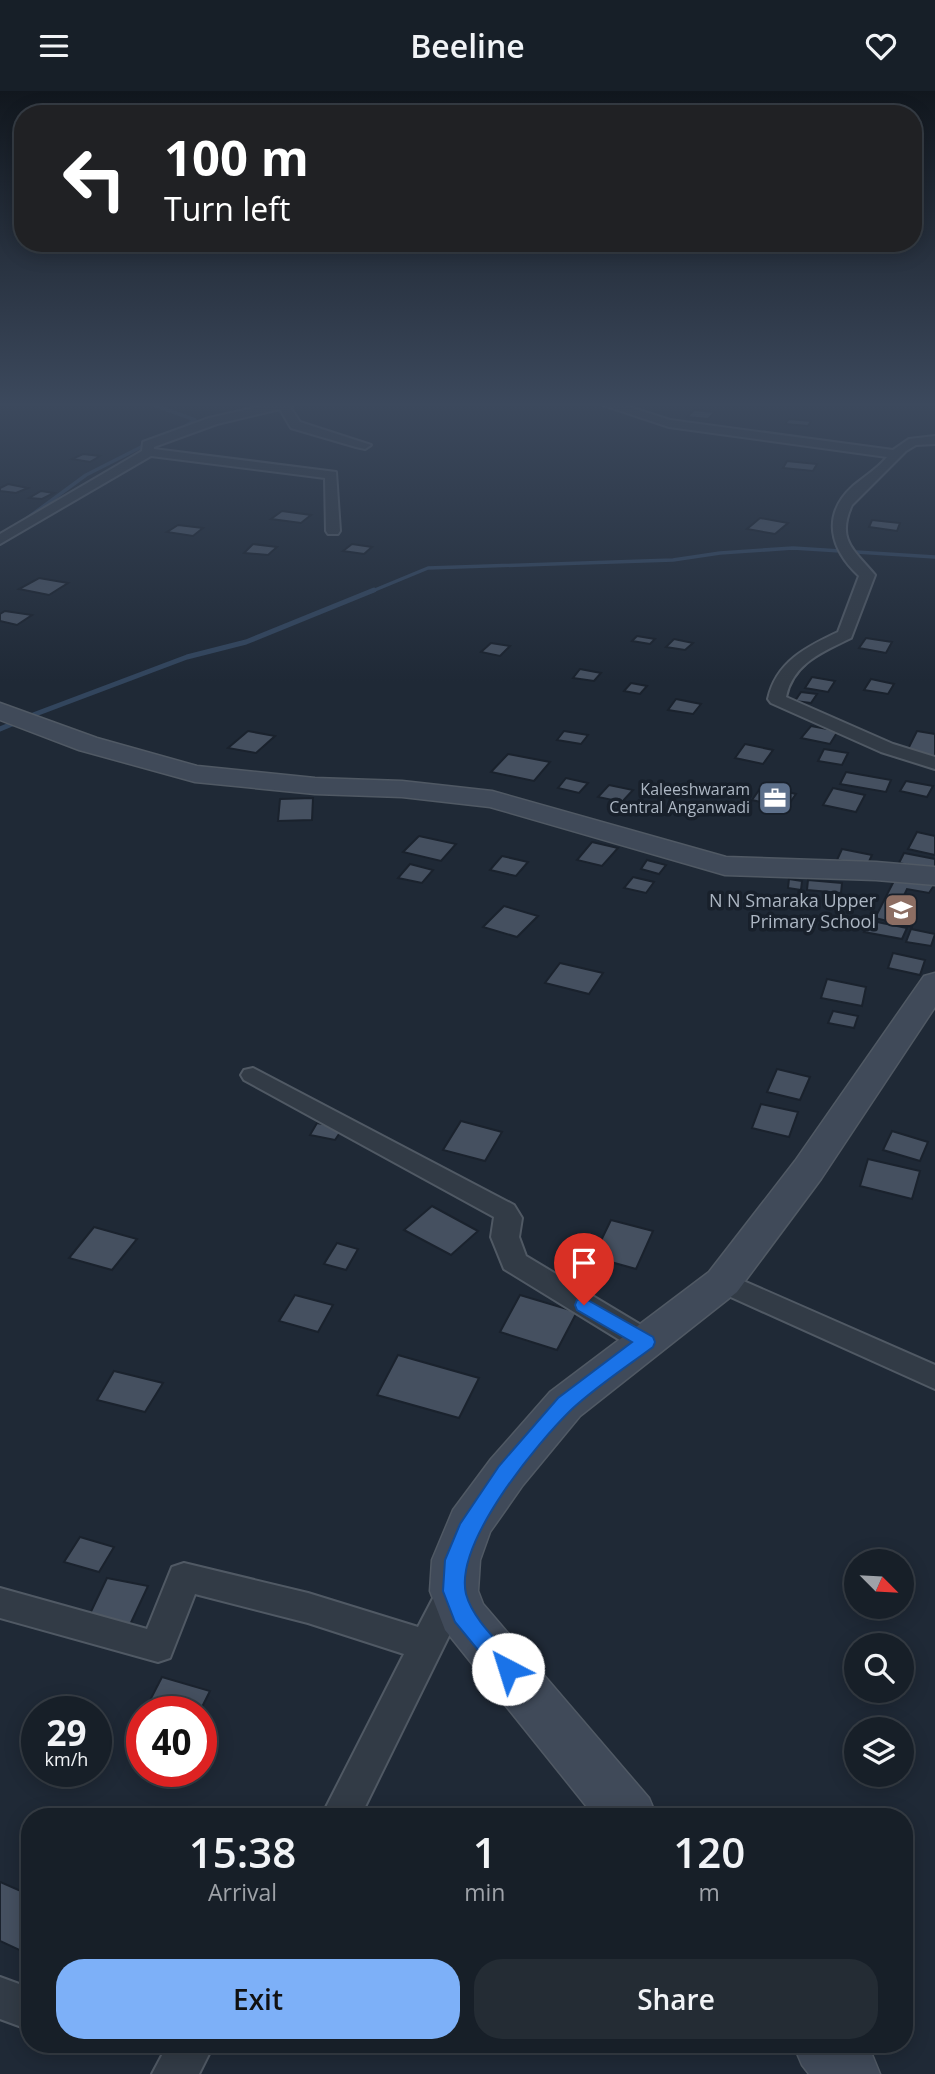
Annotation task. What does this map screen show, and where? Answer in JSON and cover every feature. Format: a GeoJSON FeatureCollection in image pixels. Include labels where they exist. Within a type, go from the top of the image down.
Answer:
{"type":"FeatureCollection","features":[{"type":"Feature","properties":{"kind":"street"},"geometry":{"type":"LineString","coordinates":[[0,540],[74,497]]}},
{"type":"Feature","properties":{"kind":"street"},"geometry":{"type":"LineString","coordinates":[[332,497],[333,530]]}},
{"type":"Feature","properties":{"kind":"street"},"geometry":{"type":"LineString","coordinates":[[852,497],[841,516],[838,539],[849,561],[867,575],[845,635],[799,657],[778,688],[777,699],[887,748],[935,763]]}},
{"type":"Feature","properties":{"kind":"street"},"geometry":{"type":"LineString","coordinates":[[0,711],[88,744],[195,773],[315,786],[402,789],[492,799],[725,866],[876,871],[935,876]]}},
{"type":"Feature","properties":{"kind":"street"},"geometry":{"type":"LineString","coordinates":[[623,1808],[463,1615],[454,1591],[456,1560],[470,1524],[507,1472],[565,1404],[723,1282],[808,1170],[935,983]]}},
{"type":"Feature","properties":{"kind":"street"},"geometry":{"type":"LineString","coordinates":[[253,1075],[504,1211],[508,1218],[505,1237],[514,1262],[646,1342]]}},
{"type":"Feature","properties":{"kind":"street"},"geometry":{"type":"LineString","coordinates":[[723,1282],[935,1378]]}},
{"type":"Feature","properties":{"kind":"street"},"geometry":{"type":"LineString","coordinates":[[0,1603],[158,1647],[184,1577],[308,1608],[425,1645]]}},
{"type":"Feature","properties":{"kind":"street"},"geometry":{"type":"LineString","coordinates":[[344,1808],[454,1591]]}},
{"type":"Feature","properties":{"kind":"street"},"geometry":{"type":"LineString","coordinates":[[0,1998],[21,2006]]}},
{"type":"Feature","properties":{"kind":"street"},"geometry":{"type":"LineString","coordinates":[[174,2074],[188,2053]]}},
{"type":"Feature","properties":{"kind":"street"},"geometry":{"type":"LineString","coordinates":[[831,2053],[849,2074]]}},
{"type":"Feature","properties":{"kind":"building"},"geometry":{"type":"Polygon","coordinates":[[[282,511],[311,515],[301,523],[271,519],[282,511]]]}},
{"type":"Feature","properties":{"kind":"building"},"geometry":{"type":"Polygon","coordinates":[[[760,518],[788,523],[775,534],[747,529],[760,518]]]}},
{"type":"Feature","properties":{"kind":"building"},"geometry":{"type":"Polygon","coordinates":[[[872,520],[900,523],[897,531],[869,527],[872,520]]]}},
{"type":"Feature","properties":{"kind":"building"},"geometry":{"type":"Polygon","coordinates":[[[178,525],[203,528],[193,536],[167,532],[178,525]]]}},
{"type":"Feature","properties":{"kind":"building"},"geometry":{"type":"Polygon","coordinates":[[[253,544],[277,547],[268,555],[244,553],[253,544]]]}},
{"type":"Feature","properties":{"kind":"building"},"geometry":{"type":"Polygon","coordinates":[[[352,544],[372,547],[364,554],[343,551],[352,544]]]}},
{"type":"Feature","properties":{"kind":"building"},"geometry":{"type":"Polygon","coordinates":[[[39,578],[68,583],[49,595],[19,589],[39,578]]]}},
{"type":"Feature","properties":{"kind":"building"},"geometry":{"type":"Polygon","coordinates":[[[5,611],[32,615],[17,625],[0,621],[0,614],[5,611]]]}},
{"type":"Feature","properties":{"kind":"building"},"geometry":{"type":"Polygon","coordinates":[[[637,636],[655,639],[650,644],[632,641],[637,636]]]}},
{"type":"Feature","properties":{"kind":"building"},"geometry":{"type":"Polygon","coordinates":[[[866,638],[892,642],[886,653],[859,648],[866,638]]]}},
{"type":"Feature","properties":{"kind":"building"},"geometry":{"type":"Polygon","coordinates":[[[674,639],[693,643],[685,650],[666,647],[674,639]]]}},
{"type":"Feature","properties":{"kind":"building"},"geometry":{"type":"Polygon","coordinates":[[[491,643],[510,646],[500,656],[481,652],[491,643]]]}},
{"type":"Feature","properties":{"kind":"building"},"geometry":{"type":"Polygon","coordinates":[[[580,669],[601,673],[594,681],[573,678],[580,669]]]}},
{"type":"Feature","properties":{"kind":"building"},"geometry":{"type":"Polygon","coordinates":[[[812,677],[835,681],[828,692],[805,688],[812,677]]]}},
{"type":"Feature","properties":{"kind":"building"},"geometry":{"type":"Polygon","coordinates":[[[871,679],[894,684],[888,694],[864,690],[871,679]]]}},
{"type":"Feature","properties":{"kind":"building"},"geometry":{"type":"Polygon","coordinates":[[[631,683],[647,686],[640,694],[624,691],[631,683]]]}},
{"type":"Feature","properties":{"kind":"building"},"geometry":{"type":"Polygon","coordinates":[[[801,692],[817,694],[811,703],[795,701],[801,692]]]}},
{"type":"Feature","properties":{"kind":"building"},"geometry":{"type":"Polygon","coordinates":[[[676,699],[701,704],[693,714],[668,710],[676,699]]]}},
{"type":"Feature","properties":{"kind":"building"},"geometry":{"type":"Polygon","coordinates":[[[811,726],[838,731],[830,744],[801,738],[811,726]]]}},
{"type":"Feature","properties":{"kind":"building"},"geometry":{"type":"Polygon","coordinates":[[[248,731],[275,736],[256,753],[228,748],[248,731]]]}},
{"type":"Feature","properties":{"kind":"building"},"geometry":{"type":"Polygon","coordinates":[[[564,731],[588,735],[581,744],[557,740],[564,731]]]}},
{"type":"Feature","properties":{"kind":"building"},"geometry":{"type":"Polygon","coordinates":[[[917,731],[935,734],[935,758],[906,753],[917,731]]]}},
{"type":"Feature","properties":{"kind":"building"},"geometry":{"type":"Polygon","coordinates":[[[745,744],[773,750],[763,764],[735,758],[745,744]]]}},
{"type":"Feature","properties":{"kind":"building"},"geometry":{"type":"Polygon","coordinates":[[[824,749],[848,753],[842,765],[818,761],[824,749]]]}},
{"type":"Feature","properties":{"kind":"building"},"geometry":{"type":"Polygon","coordinates":[[[508,754],[550,762],[534,781],[491,772],[508,754]]]}},
{"type":"Feature","properties":{"kind":"building"},"geometry":{"type":"Polygon","coordinates":[[[846,772],[891,780],[886,792],[840,784],[846,772]]]}},
{"type":"Feature","properties":{"kind":"building"},"geometry":{"type":"Polygon","coordinates":[[[566,778],[588,783],[579,793],[558,788],[566,778]]]}},
{"type":"Feature","properties":{"kind":"building"},"geometry":{"type":"Polygon","coordinates":[[[906,781],[933,786],[927,797],[900,791],[906,781]]]}},
{"type":"Feature","properties":{"kind":"building"},"geometry":{"type":"Polygon","coordinates":[[[609,785],[633,790],[622,802],[598,797],[609,785]]]}},
{"type":"Feature","properties":{"kind":"building"},"geometry":{"type":"Polygon","coordinates":[[[762,786],[796,794],[786,808],[752,800],[762,786]]]}},
{"type":"Feature","properties":{"kind":"building"},"geometry":{"type":"Polygon","coordinates":[[[833,788],[865,795],[856,812],[823,805],[833,788]]]}},
{"type":"Feature","properties":{"kind":"building"},"geometry":{"type":"Polygon","coordinates":[[[313,798],[312,820],[278,821],[280,799],[313,798]]]}},
{"type":"Feature","properties":{"kind":"building"},"geometry":{"type":"Polygon","coordinates":[[[917,832],[935,836],[935,855],[908,849],[917,832]]]}},
{"type":"Feature","properties":{"kind":"building"},"geometry":{"type":"Polygon","coordinates":[[[419,836],[456,844],[441,861],[403,852],[419,836]]]}},
{"type":"Feature","properties":{"kind":"building"},"geometry":{"type":"Polygon","coordinates":[[[592,842],[618,848],[602,866],[577,860],[592,842]]]}},
{"type":"Feature","properties":{"kind":"building"},"geometry":{"type":"Polygon","coordinates":[[[842,849],[872,855],[867,866],[837,860],[842,849]]]}},
{"type":"Feature","properties":{"kind":"building"},"geometry":{"type":"Polygon","coordinates":[[[904,853],[935,859],[935,871],[899,863],[904,853]]]}},
{"type":"Feature","properties":{"kind":"building"},"geometry":{"type":"Polygon","coordinates":[[[502,856],[528,862],[516,876],[490,870],[502,856]]]}},
{"type":"Feature","properties":{"kind":"building"},"geometry":{"type":"Polygon","coordinates":[[[647,860],[666,865],[659,874],[641,869],[647,860]]]}},
{"type":"Feature","properties":{"kind":"building"},"geometry":{"type":"Polygon","coordinates":[[[410,864],[433,870],[422,883],[398,878],[410,864]]]}},
{"type":"Feature","properties":{"kind":"building"},"geometry":{"type":"Polygon","coordinates":[[[897,875],[935,884],[929,893],[907,889],[896,912],[914,916],[912,927],[875,918],[897,875]]]}},
{"type":"Feature","properties":{"kind":"building"},"geometry":{"type":"Polygon","coordinates":[[[633,877],[654,882],[646,893],[624,888],[633,877]]]}},
{"type":"Feature","properties":{"kind":"building"},"geometry":{"type":"Polygon","coordinates":[[[789,879],[802,881],[801,890],[788,888],[789,879]]]}},
{"type":"Feature","properties":{"kind":"building"},"geometry":{"type":"Polygon","coordinates":[[[808,880],[842,883],[841,893],[807,890],[808,880]]]}},
{"type":"Feature","properties":{"kind":"building"},"geometry":{"type":"Polygon","coordinates":[[[504,906],[538,916],[517,937],[483,927],[504,906]]]}},
{"type":"Feature","properties":{"kind":"building"},"geometry":{"type":"Polygon","coordinates":[[[872,921],[907,928],[902,939],[864,932],[872,921]]]}},
{"type":"Feature","properties":{"kind":"building"},"geometry":{"type":"Polygon","coordinates":[[[911,929],[935,934],[931,946],[906,942],[911,929]]]}},
{"type":"Feature","properties":{"kind":"building"},"geometry":{"type":"Polygon","coordinates":[[[893,953],[925,960],[920,975],[888,968],[893,953]]]}},
{"type":"Feature","properties":{"kind":"building"},"geometry":{"type":"Polygon","coordinates":[[[560,963],[603,973],[589,994],[545,983],[560,963]]]}},
{"type":"Feature","properties":{"kind":"building"},"geometry":{"type":"Polygon","coordinates":[[[827,979],[866,987],[862,1006],[821,998],[827,979]]]}},
{"type":"Feature","properties":{"kind":"building"},"geometry":{"type":"Polygon","coordinates":[[[833,1011],[858,1016],[854,1028],[828,1023],[833,1011]]]}},
{"type":"Feature","properties":{"kind":"building"},"geometry":{"type":"Polygon","coordinates":[[[777,1069],[810,1077],[800,1100],[767,1092],[777,1069]]]}},
{"type":"Feature","properties":{"kind":"building"},"geometry":{"type":"Polygon","coordinates":[[[761,1104],[798,1112],[789,1137],[752,1128],[761,1104]]]}},
{"type":"Feature","properties":{"kind":"building"},"geometry":{"type":"Polygon","coordinates":[[[461,1121],[502,1132],[485,1161],[443,1150],[461,1121]]]}},
{"type":"Feature","properties":{"kind":"building"},"geometry":{"type":"Polygon","coordinates":[[[317,1123],[343,1128],[335,1140],[310,1135],[317,1123]]]}},
{"type":"Feature","properties":{"kind":"building"},"geometry":{"type":"Polygon","coordinates":[[[892,1131],[928,1142],[920,1161],[883,1150],[892,1131]]]}},
{"type":"Feature","properties":{"kind":"building"},"geometry":{"type":"Polygon","coordinates":[[[868,1159],[920,1171],[912,1199],[860,1186],[868,1159]]]}},
{"type":"Feature","properties":{"kind":"building"},"geometry":{"type":"Polygon","coordinates":[[[432,1206],[478,1231],[451,1255],[404,1230],[432,1206]]]}},
{"type":"Feature","properties":{"kind":"building"},"geometry":{"type":"Polygon","coordinates":[[[611,1220],[653,1231],[636,1269],[593,1257],[611,1220]]]}},
{"type":"Feature","properties":{"kind":"building"},"geometry":{"type":"Polygon","coordinates":[[[94,1227],[137,1239],[112,1270],[69,1258],[94,1227]]]}},
{"type":"Feature","properties":{"kind":"building"},"geometry":{"type":"Polygon","coordinates":[[[337,1243],[358,1249],[346,1270],[324,1264],[337,1243]]]}},
{"type":"Feature","properties":{"kind":"building"},"geometry":{"type":"Polygon","coordinates":[[[295,1295],[333,1305],[318,1332],[279,1321],[295,1295]]]}},
{"type":"Feature","properties":{"kind":"building"},"geometry":{"type":"Polygon","coordinates":[[[520,1295],[577,1312],[557,1350],[500,1332],[520,1295]]]}},
{"type":"Feature","properties":{"kind":"building"},"geometry":{"type":"Polygon","coordinates":[[[398,1355],[479,1378],[459,1418],[377,1395],[398,1355]]]}},
{"type":"Feature","properties":{"kind":"building"},"geometry":{"type":"Polygon","coordinates":[[[114,1371],[163,1383],[145,1412],[97,1400],[114,1371]]]}},
{"type":"Feature","properties":{"kind":"building"},"geometry":{"type":"Polygon","coordinates":[[[80,1537],[114,1547],[99,1572],[64,1562],[80,1537]]]}},
{"type":"Feature","properties":{"kind":"building"},"geometry":{"type":"Polygon","coordinates":[[[107,1578],[148,1586],[128,1629],[87,1620],[107,1578]]]}},
{"type":"Feature","properties":{"kind":"building"},"geometry":{"type":"Polygon","coordinates":[[[162,1677],[210,1691],[208,1696],[152,1696],[162,1677]]]}},
{"type":"Feature","properties":{"kind":"building"},"geometry":{"type":"Polygon","coordinates":[[[0,1882],[21,1891],[21,1951],[0,1941],[0,1882]]]}},
{"type":"Feature","properties":{"kind":"waterway"},"geometry":{"type":"LineString","coordinates":[[22,522],[57,497]]}},
{"type":"Feature","properties":{"kind":"waterway"},"geometry":{"type":"LineString","coordinates":[[370,592],[428,568],[673,560],[720,553],[793,548],[935,557]]}},
{"type":"Feature","properties":{"kind":"waterway"},"geometry":{"type":"LineString","coordinates":[[33,715],[187,657],[246,642],[374,590]]}},
{"type":"Feature","properties":{"kind":"waterway"},"geometry":{"type":"LineString","coordinates":[[0,729],[12,724]]}},
{"type":"Feature","properties":{"kind":"place","name":"Kaleeshwaram Central Anganwadi"},"geometry":{"type":"Point","coordinates":[775,798]}},
{"type":"Feature","properties":{"kind":"place","name":"N N Smaraka Upper Primary School"},"geometry":{"type":"Point","coordinates":[901,910]}},
{"type":"Feature","properties":{"kind":"route"},"geometry":{"type":"LineString","coordinates":[[508,1669],[463,1615],[454,1591],[456,1560],[470,1524],[507,1472],[565,1404],[646,1342],[584,1305]]}}]}
